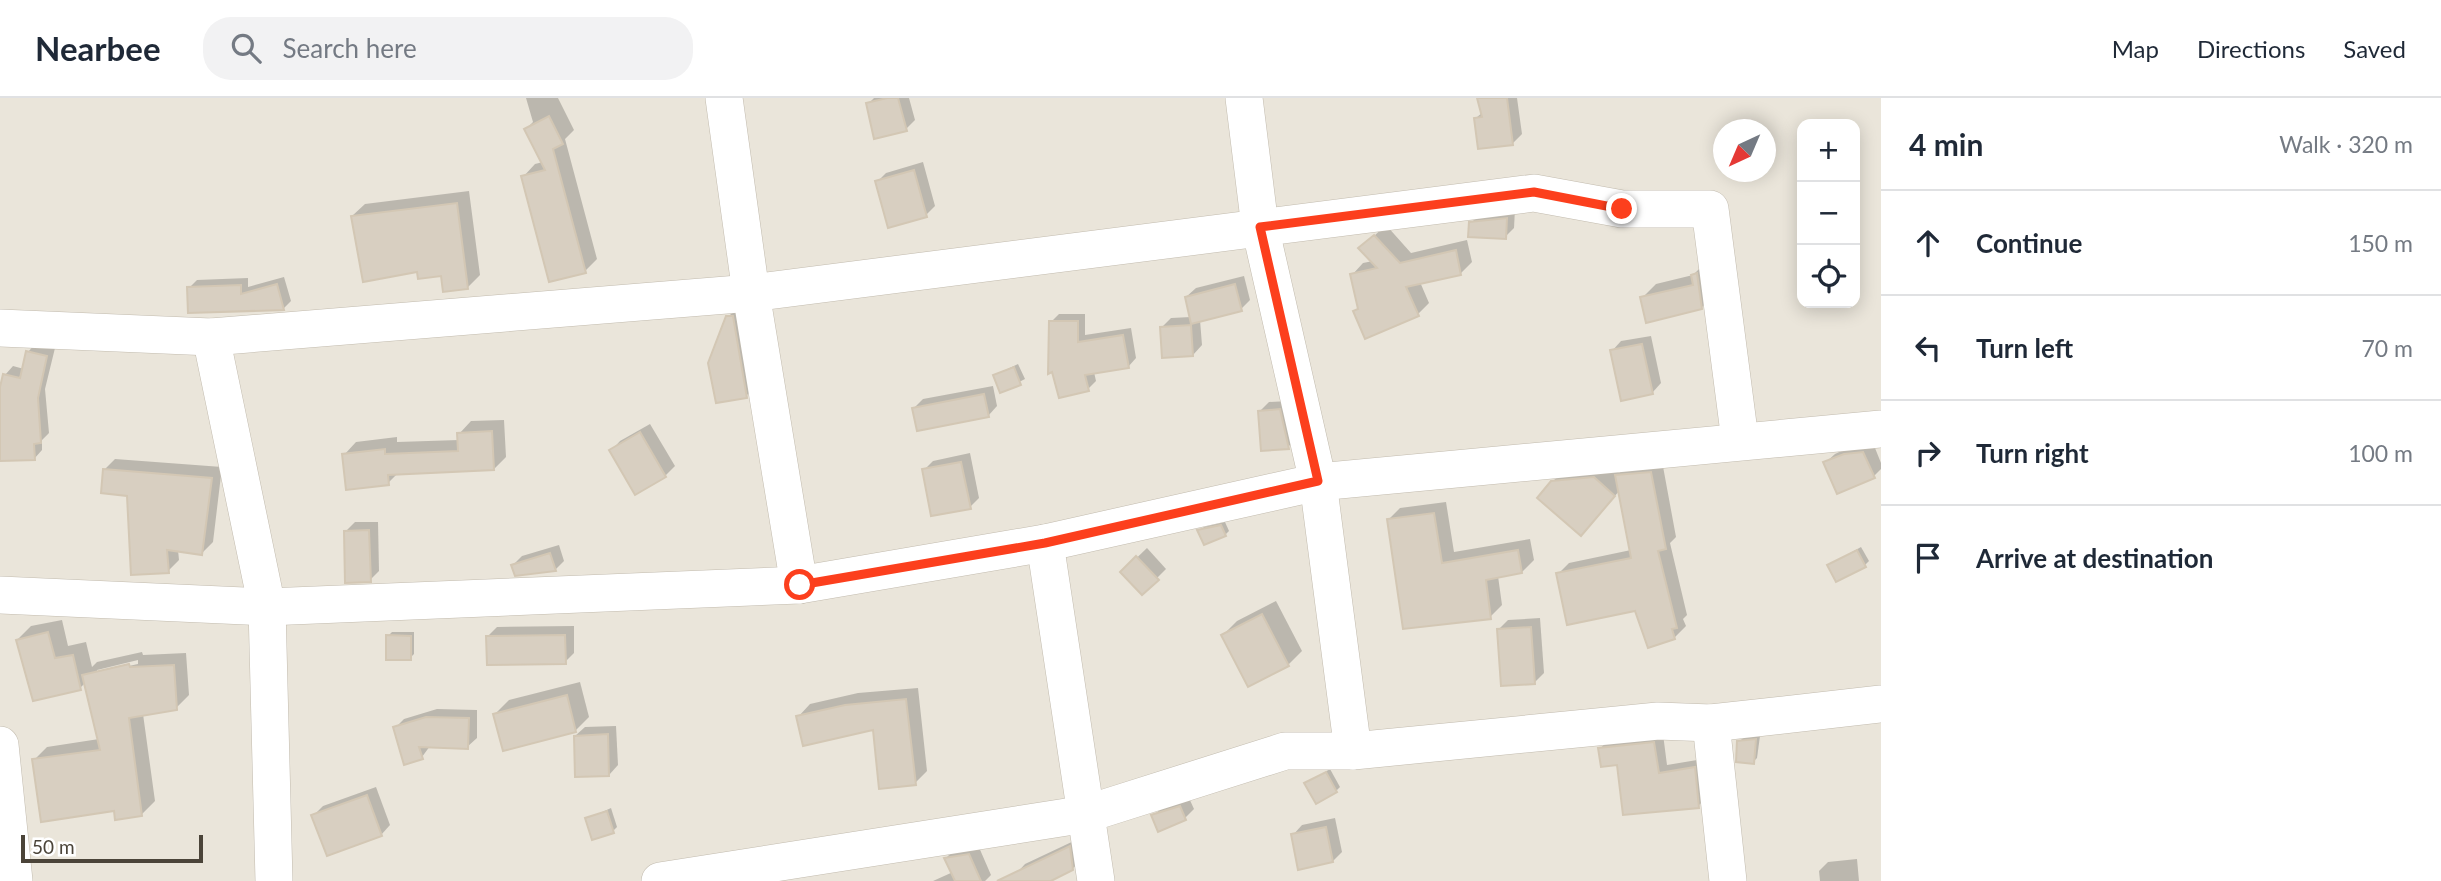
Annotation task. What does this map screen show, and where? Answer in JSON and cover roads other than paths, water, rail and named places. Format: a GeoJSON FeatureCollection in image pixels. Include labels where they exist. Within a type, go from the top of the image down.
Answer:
{"type":"FeatureCollection","features":[{"type":"Feature","properties":{"kind":"street"},"geometry":{"type":"LineString","coordinates":[[724,98],[751,293],[800,585]]}},
{"type":"Feature","properties":{"kind":"street"},"geometry":{"type":"LineString","coordinates":[[1244,98],[1260,227],[1318,481],[1353,751]]}},
{"type":"Feature","properties":{"kind":"street"},"geometry":{"type":"LineString","coordinates":[[0,328],[211,337],[751,293],[1534,192],[1622,209],[1710,209],[1740,440]]}},
{"type":"Feature","properties":{"kind":"street"},"geometry":{"type":"LineString","coordinates":[[211,337],[267,607],[274,881]]}},
{"type":"Feature","properties":{"kind":"street"},"geometry":{"type":"LineString","coordinates":[[0,595],[267,607],[800,585],[1045,543],[1318,481],[1881,429]]}},
{"type":"Feature","properties":{"kind":"street"},"geometry":{"type":"LineString","coordinates":[[1045,543],[1096,881]]}},
{"type":"Feature","properties":{"kind":"street"},"geometry":{"type":"LineString","coordinates":[[660,881],[781,872],[1086,814],[1285,751],[1353,751],[1658,721],[1711,723],[1881,704]]}},
{"type":"Feature","properties":{"kind":"street"},"geometry":{"type":"LineString","coordinates":[[1711,723],[1728,881]]}},
{"type":"Feature","properties":{"kind":"street"},"geometry":{"type":"LineString","coordinates":[[0,745],[13,881]]}}]}
